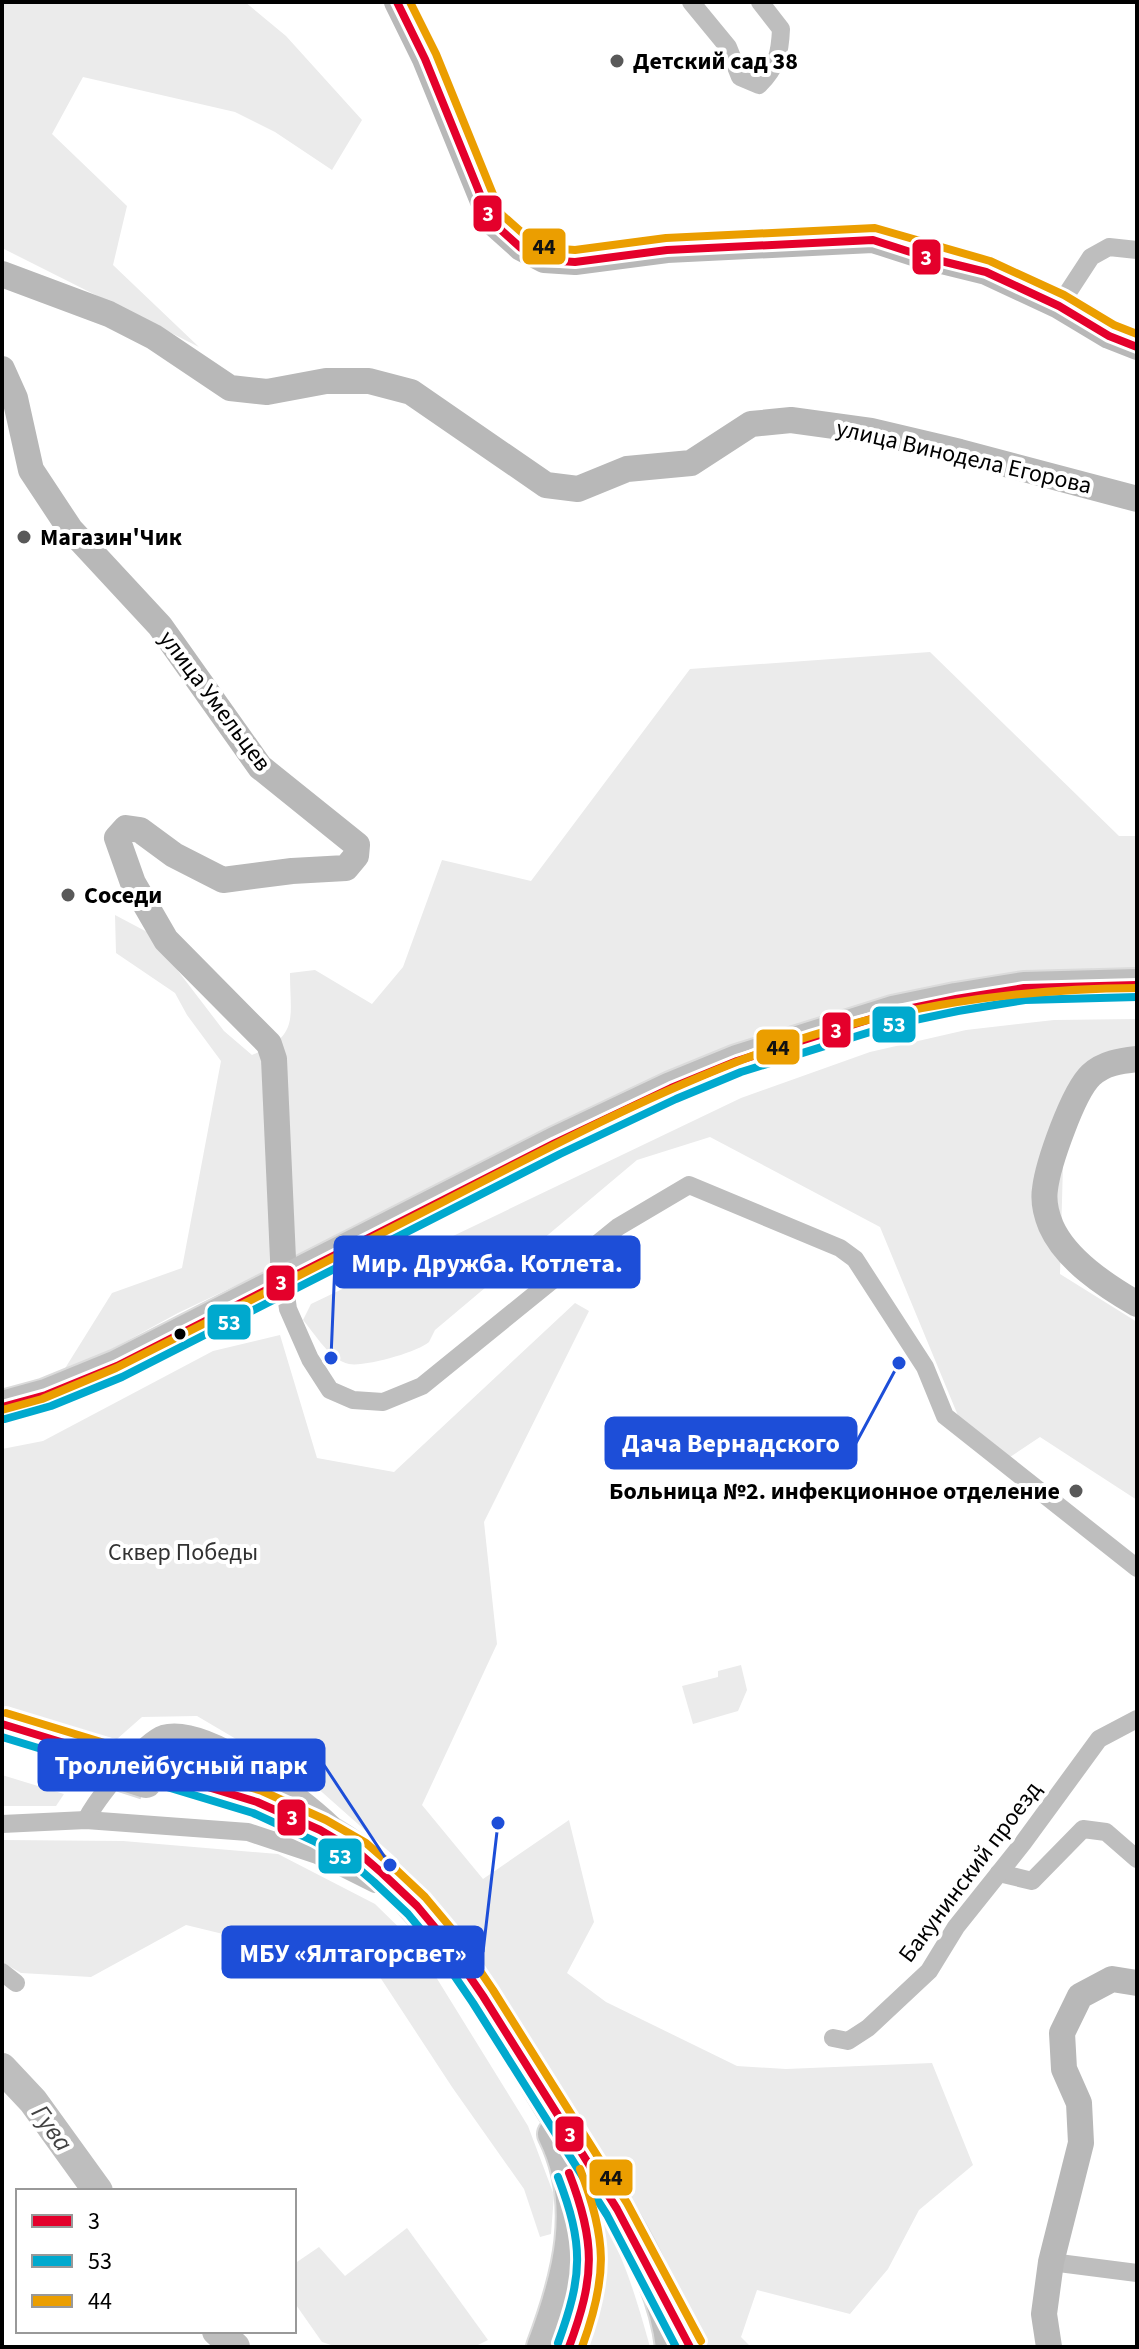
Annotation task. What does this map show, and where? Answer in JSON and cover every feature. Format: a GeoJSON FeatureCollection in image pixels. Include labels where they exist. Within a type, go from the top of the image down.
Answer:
{"type":"FeatureCollection","features":[{"type":"Feature","properties":{"kind":"highway"},"geometry":{"type":"LineString","coordinates":[[2,1407],[80,1383],[286,1295],[555,1143],[671,1088],[737,1061],[893,1012],[956,999],[1024,988],[1137,985]]}},
{"type":"Feature","properties":{"kind":"highway"},"geometry":{"type":"LineString","coordinates":[[2,1422],[46,1410],[121,1379],[674,1102],[803,1051],[896,1026],[977,1009],[1028,1003],[1137,1000]]}},
{"type":"Feature","properties":{"kind":"highway"},"geometry":{"type":"LineString","coordinates":[[2,1724],[279,1825],[339,1856],[403,1908],[430,1940],[526,2083],[557,2141],[568,2170],[573,2205],[573,2238],[565,2282],[563,2347]]}},
{"type":"Feature","properties":{"kind":"highway"},"geometry":{"type":"LineString","coordinates":[[2,1738],[88,1757]]}},
{"type":"Feature","properties":{"kind":"highway"},"geometry":{"type":"LineString","coordinates":[[147,1775],[207,1785],[293,1816],[359,1853],[417,1906],[442,1936],[483,1996],[617,2209],[653,2273],[676,2345]]}},
{"type":"Feature","properties":{"kind":"main road"},"geometry":{"type":"LineString","coordinates":[[397,2],[425,59],[491,221],[521,248],[544,260],[575,262],[667,250],[873,240],[986,272],[1059,306],[1109,336],[1137,347]]}},
{"type":"Feature","properties":{"kind":"main road","name":"улица Винодела Егорова"},"geometry":{"type":"LineString","coordinates":[[2,274],[120,320],[154,337],[230,388],[267,392],[326,381],[369,381],[411,392],[546,485],[578,489],[627,469],[691,463],[751,424],[791,420],[871,431],[1137,499]]}},
{"type":"Feature","properties":{"kind":"main road","name":"улица Умельцев"},"geometry":{"type":"LineString","coordinates":[[2,369],[15,398],[31,470],[70,529],[160,626],[260,767],[357,845],[356,856],[346,868],[223,880],[174,855],[140,830],[126,828],[117,838],[133,883],[166,940],[269,1044],[277,1077],[286,1295]]}},
{"type":"Feature","properties":{"kind":"main road"},"geometry":{"type":"LineString","coordinates":[[1137,1059],[1118,1061],[1099,1069],[1088,1078],[1066,1119],[1045,1187],[1044,1205],[1052,1230],[1067,1250],[1083,1266],[1137,1304]]}},
{"type":"Feature","properties":{"kind":"main road"},"geometry":{"type":"LineString","coordinates":[[1049,2347],[1044,2314],[1051,2262],[1081,2143],[1079,2103],[1064,2069],[1062,2033],[1080,1996],[1112,1979],[1137,1983]]}},
{"type":"Feature","properties":{"kind":"street"},"geometry":{"type":"LineString","coordinates":[[691,2],[728,47],[740,77],[759,85],[773,72],[780,55],[781,29],[760,2]]}},
{"type":"Feature","properties":{"kind":"street"},"geometry":{"type":"LineString","coordinates":[[1059,306],[1091,257],[1109,247],[1137,250]]}},
{"type":"Feature","properties":{"kind":"street"},"geometry":{"type":"LineString","coordinates":[[286,1295],[310,1359],[330,1390],[353,1400],[383,1402],[422,1386],[618,1227],[689,1185],[840,1248],[855,1259],[925,1367],[945,1416],[1137,1568]]}},
{"type":"Feature","properties":{"kind":"street","name":"Бакунинский проезд"},"geometry":{"type":"LineString","coordinates":[[833,2038],[848,2041],[868,2028],[929,1971],[956,1927],[1099,1739],[1137,1719]]}},
{"type":"Feature","properties":{"kind":"street"},"geometry":{"type":"LineString","coordinates":[[86,1820],[94,1804],[144,1747],[154,1738],[178,1733],[209,1742],[268,1772],[307,1801],[359,1853]]}},
{"type":"Feature","properties":{"kind":"street"},"geometry":{"type":"LineString","coordinates":[[2,1824],[86,1820],[248,1832],[317,1855],[375,1884]]}},
{"type":"Feature","properties":{"kind":"street"},"geometry":{"type":"LineString","coordinates":[[999,1873],[1032,1881],[1083,1829],[1106,1832],[1137,1859]]}},
{"type":"Feature","properties":{"kind":"street"},"geometry":{"type":"LineString","coordinates":[[1051,2262],[1137,2273]]}},
{"type":"Feature","properties":{"kind":"green space"},"geometry":{"type":"Polygon","coordinates":[[[2,2],[245,2],[286,36],[362,120],[332,170],[275,132],[235,112],[83,77],[52,134],[127,206],[113,265],[199,347],[2,248],[2,2]]]}},
{"type":"Feature","properties":{"kind":"green space"},"geometry":{"type":"Polygon","coordinates":[[[930,652],[1119,836],[1137,836],[1137,976],[718,1057],[178,1313],[59,1378],[112,1293],[182,1268],[221,1061],[175,993],[116,953],[115,915],[149,933],[224,1031],[252,1055],[267,1048],[285,1033],[291,1014],[290,973],[315,970],[372,1004],[403,967],[442,860],[531,881],[690,669],[930,652]]]}},
{"type":"Feature","properties":{"kind":"green space"},"geometry":{"type":"Polygon","coordinates":[[[1137,1019],[1137,1052],[1065,1091],[1060,1274],[1137,1322],[1137,1500],[1040,1437],[1010,1457],[959,1418],[880,1227],[710,1137],[637,1160],[435,1330],[423,1346],[378,1361],[349,1364],[329,1352],[303,1320],[311,1304],[741,1098],[870,1052],[966,1030],[1054,1020],[1137,1019]]]}},
{"type":"Feature","properties":{"kind":"green space","name":"Сквер Победы"},"geometry":{"type":"Polygon","coordinates":[[[575,1303],[589,1311],[484,1522],[497,1644],[422,1805],[483,1879],[569,1820],[594,1922],[567,1973],[606,2002],[737,2066],[786,2069],[932,2063],[973,2165],[919,2210],[888,2269],[850,2314],[757,2290],[741,2337],[751,2347],[701,2347],[596,2147],[436,1928],[394,1856],[314,1785],[197,1716],[142,1717],[117,1739],[28,1723],[2,1714],[2,1449],[43,1441],[213,1351],[280,1335],[317,1458],[394,1472],[575,1303]]]}},
{"type":"Feature","properties":{"kind":"green space"},"geometry":{"type":"Polygon","coordinates":[[[741,1665],[747,1690],[738,1711],[693,1724],[682,1686],[718,1677],[718,1671],[741,1665]]]}},
{"type":"Feature","properties":{"kind":"green space"},"geometry":{"type":"Polygon","coordinates":[[[2,1775],[64,1794],[56,1806],[2,1806],[2,1775]]]}},
{"type":"Feature","properties":{"kind":"green space"},"geometry":{"type":"Polygon","coordinates":[[[2,1840],[123,1841],[278,1854],[375,1904],[415,1943],[528,2126],[554,2195],[551,2234],[540,2237],[524,2189],[376,1971],[186,1925],[91,1977],[21,1973],[2,1962],[2,1840]]]}},
{"type":"Feature","properties":{"kind":"green space"},"geometry":{"type":"Polygon","coordinates":[[[595,2209],[621,2257],[650,2347],[580,2347],[595,2209]]]}},
{"type":"Feature","properties":{"kind":"green space"},"geometry":{"type":"Polygon","coordinates":[[[407,2228],[488,2340],[474,2347],[337,2347],[322,2342],[296,2305],[296,2263],[319,2247],[345,2276],[407,2228]]]}},
{"type":"Feature","properties":{"kind":"waterway","name":"Гува"},"geometry":{"type":"LineString","coordinates":[[2,2068],[33,2101],[97,2189]]}},
{"type":"Feature","properties":{"kind":"waterway","name":"Гува"},"geometry":{"type":"LineString","coordinates":[[219,2333],[235,2347]]}},
{"type":"Feature","properties":{"kind":"transit line","name":"3"},"geometry":{"type":"LineString","coordinates":[[397,2],[425,59],[491,221],[521,248],[544,260],[575,262],[667,250],[873,240],[986,272],[1059,306],[1109,336],[1137,347]]}},
{"type":"Feature","properties":{"kind":"transit line","name":"44"},"geometry":{"type":"LineString","coordinates":[[410,2],[436,54],[501,214],[528,238],[547,248],[575,250],[666,238],[875,228],[990,261],[1064,295],[1114,325],[1137,334]]}},
{"type":"Feature","properties":{"kind":"transit line","name":"3"},"geometry":{"type":"LineString","coordinates":[[2,1407],[46,1395],[117,1366],[555,1143],[671,1088],[737,1061],[893,1012],[956,999],[1024,988],[1137,985]]}},
{"type":"Feature","properties":{"kind":"transit line","name":"44"},"geometry":{"type":"LineString","coordinates":[[2,1410],[42,1399],[116,1368],[597,1124],[752,1056],[846,1026],[942,1005],[1039,992],[1137,988]]}},
{"type":"Feature","properties":{"kind":"transit line","name":"53"},"geometry":{"type":"LineString","coordinates":[[5,1419],[51,1406],[122,1377],[560,1154],[741,1072],[896,1024],[958,1011],[1025,1000],[1137,997]]}},
{"type":"Feature","properties":{"kind":"transit line","name":"44"},"geometry":{"type":"LineString","coordinates":[[6,1713],[262,1791],[326,1820],[366,1843],[390,1864],[425,1897],[451,1928],[493,1990],[627,2203],[701,2341]]}},
{"type":"Feature","properties":{"kind":"transit line","name":"3"},"geometry":{"type":"LineString","coordinates":[[2,1724],[257,1802],[320,1830],[359,1853],[382,1873],[417,1906],[442,1936],[483,1996],[617,2209],[690,2347]]}},
{"type":"Feature","properties":{"kind":"transit line","name":"53"},"geometry":{"type":"LineString","coordinates":[[2,1737],[253,1813],[314,1841],[352,1863],[374,1882],[408,1914],[432,1943],[473,2003],[607,2215],[676,2347]]}},
{"type":"Feature","properties":{"kind":"transit line","name":"44"},"geometry":{"type":"LineString","coordinates":[[580,2169],[595,2216],[601,2258],[596,2299],[582,2347]]}},
{"type":"Feature","properties":{"kind":"transit line","name":"3"},"geometry":{"type":"LineString","coordinates":[[569,2173],[584,2220],[589,2260],[584,2300],[569,2347]]}},
{"type":"Feature","properties":{"kind":"transit line","name":"53"},"geometry":{"type":"LineString","coordinates":[[558,2177],[572,2222],[577,2260],[572,2298],[558,2343]]}},
{"type":"Feature","properties":{"kind":"place","name":"Детский сад 38"},"geometry":{"type":"Point","coordinates":[617,61]}},
{"type":"Feature","properties":{"kind":"place","name":"Магазин'Чик"},"geometry":{"type":"Point","coordinates":[24,537]}},
{"type":"Feature","properties":{"kind":"place","name":"Соседи"},"geometry":{"type":"Point","coordinates":[68,895]}},
{"type":"Feature","properties":{"kind":"place","name":"Мир. Дружба. Котлета."},"geometry":{"type":"Point","coordinates":[331,1358]}},
{"type":"Feature","properties":{"kind":"place","name":"Дача Вернадского"},"geometry":{"type":"Point","coordinates":[899,1363]}},
{"type":"Feature","properties":{"kind":"place","name":"Больница №2. инфекционное отделение"},"geometry":{"type":"Point","coordinates":[1076,1491]}},
{"type":"Feature","properties":{"kind":"place","name":"МБУ «Ялтагорсвет»"},"geometry":{"type":"Point","coordinates":[498,1823]}},
{"type":"Feature","properties":{"kind":"place","name":"Троллейбусный парк"},"geometry":{"type":"Point","coordinates":[390,1865]}}]}
